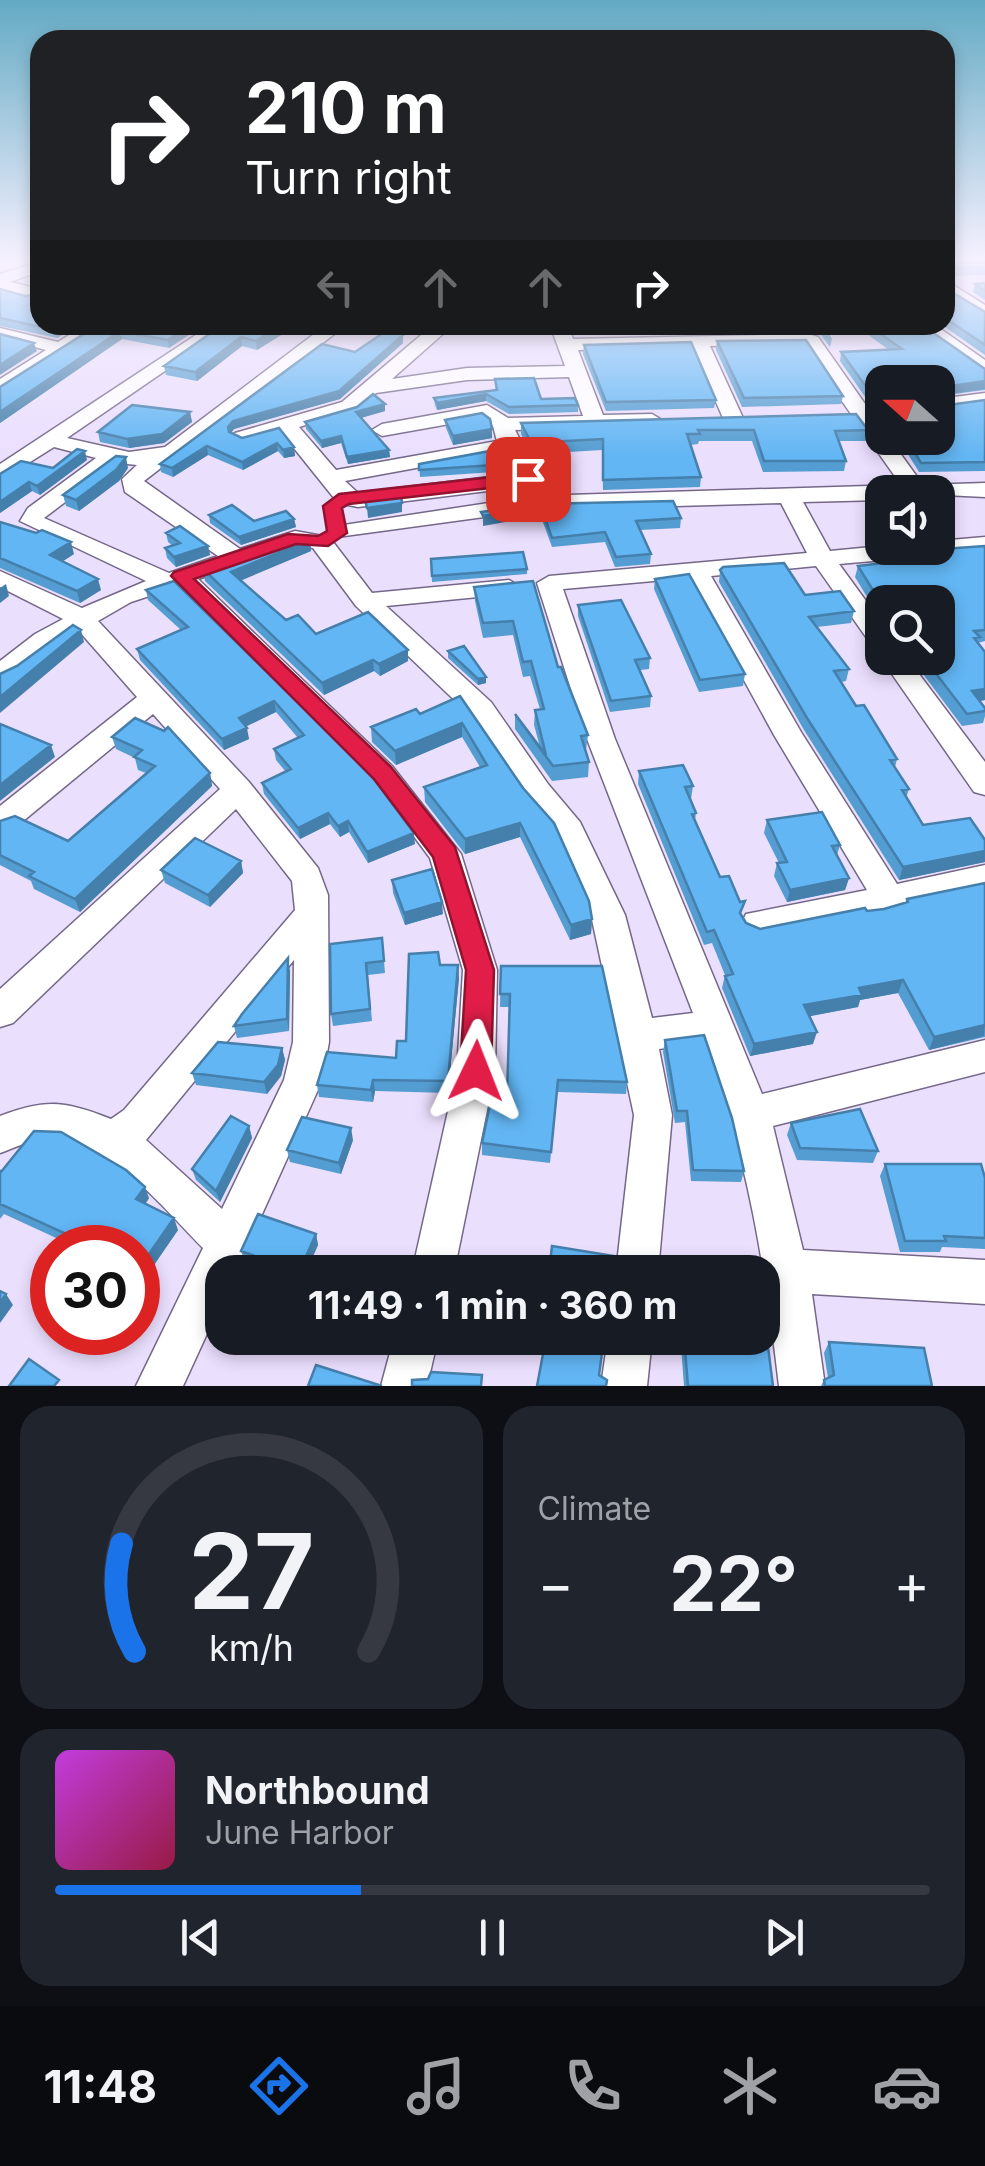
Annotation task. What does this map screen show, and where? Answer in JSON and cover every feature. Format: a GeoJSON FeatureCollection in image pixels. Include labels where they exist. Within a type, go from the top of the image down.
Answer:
{"type":"FeatureCollection","features":[{"type":"Feature","properties":{"kind":"street"},"geometry":{"type":"LineString","coordinates":[[0,333],[60,348]]}},
{"type":"Feature","properties":{"kind":"street"},"geometry":{"type":"LineString","coordinates":[[2,386],[81,335]]}},
{"type":"Feature","properties":{"kind":"street"},"geometry":{"type":"LineString","coordinates":[[0,474],[208,335]]}},
{"type":"Feature","properties":{"kind":"street"},"geometry":{"type":"LineString","coordinates":[[237,558],[132,487],[132,479],[323,335]]}},
{"type":"Feature","properties":{"kind":"street"},"geometry":{"type":"LineString","coordinates":[[242,438],[349,406],[432,335]]}},
{"type":"Feature","properties":{"kind":"street"},"geometry":{"type":"LineString","coordinates":[[564,335],[594,421]]}},
{"type":"Feature","properties":{"kind":"street"},"geometry":{"type":"LineString","coordinates":[[937,335],[985,370]]}},
{"type":"Feature","properties":{"kind":"street"},"geometry":{"type":"LineString","coordinates":[[567,345],[802,338],[812,341],[904,475]]}},
{"type":"Feature","properties":{"kind":"street"},"geometry":{"type":"LineString","coordinates":[[699,341],[733,418]]}},
{"type":"Feature","properties":{"kind":"street"},"geometry":{"type":"LineString","coordinates":[[371,388],[468,374],[577,371]]}},
{"type":"Feature","properties":{"kind":"street"},"geometry":{"type":"LineString","coordinates":[[955,403],[985,399]]}},
{"type":"Feature","properties":{"kind":"street"},"geometry":{"type":"LineString","coordinates":[[349,406],[382,430],[408,464]]}},
{"type":"Feature","properties":{"kind":"street"},"geometry":{"type":"LineString","coordinates":[[382,430],[487,411],[506,434],[528,479],[358,500],[346,498],[332,506],[329,538],[365,601],[482,710],[537,792],[569,830],[608,916],[638,1035],[652,1130],[639,1255]]}},
{"type":"Feature","properties":{"kind":"street"},"geometry":{"type":"LineString","coordinates":[[331,477],[408,464],[506,434],[594,421],[674,419]]}},
{"type":"Feature","properties":{"kind":"street"},"geometry":{"type":"LineString","coordinates":[[287,426],[346,498]]}},
{"type":"Feature","properties":{"kind":"street"},"geometry":{"type":"LineString","coordinates":[[54,441],[114,455],[156,459]]}},
{"type":"Feature","properties":{"kind":"street"},"geometry":{"type":"LineString","coordinates":[[114,455],[36,512],[31,521],[174,579],[382,773],[445,854],[480,970],[476,1071],[436,1255]]}},
{"type":"Feature","properties":{"kind":"street"},"geometry":{"type":"LineString","coordinates":[[955,491],[985,490]]}},
{"type":"Feature","properties":{"kind":"street"},"geometry":{"type":"LineString","coordinates":[[0,675],[80,617],[174,579],[294,538],[329,538],[535,503],[865,494]]}},
{"type":"Feature","properties":{"kind":"street"},"geometry":{"type":"LineString","coordinates":[[788,496],[822,558],[865,618]]}},
{"type":"Feature","properties":{"kind":"street"},"geometry":{"type":"LineString","coordinates":[[365,601],[822,558],[979,552]]}},
{"type":"Feature","properties":{"kind":"street"},"geometry":{"type":"LineString","coordinates":[[696,569],[788,735],[889,899]]}},
{"type":"Feature","properties":{"kind":"street"},"geometry":{"type":"LineString","coordinates":[[0,578],[80,617],[300,864],[312,894],[311,1042],[303,1080],[159,1386]]}},
{"type":"Feature","properties":{"kind":"street"},"geometry":{"type":"LineString","coordinates":[[550,582],[600,740],[751,1114],[787,1270],[802,1386]]}},
{"type":"Feature","properties":{"kind":"street"},"geometry":{"type":"LineString","coordinates":[[906,675],[985,784]]}},
{"type":"Feature","properties":{"kind":"street"},"geometry":{"type":"LineString","coordinates":[[0,823],[154,698]]}},
{"type":"Feature","properties":{"kind":"street"},"geometry":{"type":"LineString","coordinates":[[0,1012],[238,790]]}},
{"type":"Feature","properties":{"kind":"street"},"geometry":{"type":"LineString","coordinates":[[758,924],[985,878]]}},
{"type":"Feature","properties":{"kind":"street"},"geometry":{"type":"LineString","coordinates":[[114,1139],[138,1122],[312,914]]}},
{"type":"Feature","properties":{"kind":"street"},"geometry":{"type":"LineString","coordinates":[[638,1035],[716,1026]]}},
{"type":"Feature","properties":{"kind":"street"},"geometry":{"type":"LineString","coordinates":[[751,1114],[985,1056]]}},
{"type":"Feature","properties":{"kind":"street"},"geometry":{"type":"LineString","coordinates":[[0,1136],[33,1121],[56,1119],[114,1139],[228,1243]]}},
{"type":"Feature","properties":{"kind":"street"},"geometry":{"type":"LineString","coordinates":[[787,1270],[985,1282]]}},
{"type":"Feature","properties":{"kind":"street"},"geometry":{"type":"LineString","coordinates":[[404,1386],[412,1355]]}},
{"type":"Feature","properties":{"kind":"street"},"geometry":{"type":"LineString","coordinates":[[624,1386],[628,1355]]}},
{"type":"Feature","properties":{"kind":"building"},"geometry":{"type":"Polygon","coordinates":[[[958,327],[985,327],[985,345],[958,327]]]}},
{"type":"Feature","properties":{"kind":"building"},"geometry":{"type":"Polygon","coordinates":[[[0,334],[34,343],[0,365],[0,334]]]}},
{"type":"Feature","properties":{"kind":"building"},"geometry":{"type":"Polygon","coordinates":[[[82,335],[114,335],[0,412],[0,387],[82,335]]]}},
{"type":"Feature","properties":{"kind":"building"},"geometry":{"type":"Polygon","coordinates":[[[141,335],[175,335],[168,340],[141,335]]]}},
{"type":"Feature","properties":{"kind":"building"},"geometry":{"type":"Polygon","coordinates":[[[208,335],[265,335],[256,341],[241,337],[195,372],[164,366],[208,335]]]}},
{"type":"Feature","properties":{"kind":"building"},"geometry":{"type":"Polygon","coordinates":[[[380,335],[403,335],[339,391],[233,421],[228,427],[229,432],[242,438],[279,428],[294,447],[283,450],[277,443],[242,462],[207,446],[172,468],[160,464],[322,344],[355,352],[380,335]]]}},
{"type":"Feature","properties":{"kind":"building"},"geometry":{"type":"Polygon","coordinates":[[[882,335],[936,335],[985,369],[985,381],[955,385],[955,365],[865,365],[865,385],[841,352],[902,349],[882,335]]]}},
{"type":"Feature","properties":{"kind":"building"},"geometry":{"type":"Polygon","coordinates":[[[806,340],[843,396],[744,398],[717,341],[806,340]]]}},
{"type":"Feature","properties":{"kind":"building"},"geometry":{"type":"Polygon","coordinates":[[[691,342],[716,400],[606,402],[584,345],[691,342]]]}},
{"type":"Feature","properties":{"kind":"building"},"geometry":{"type":"Polygon","coordinates":[[[534,378],[541,399],[575,398],[578,405],[509,407],[486,394],[437,403],[434,398],[497,390],[495,379],[534,378]]]}},
{"type":"Feature","properties":{"kind":"building"},"geometry":{"type":"Polygon","coordinates":[[[373,394],[385,404],[356,412],[389,450],[347,457],[341,436],[321,441],[305,422],[357,407],[373,394]]]}},
{"type":"Feature","properties":{"kind":"building"},"geometry":{"type":"Polygon","coordinates":[[[985,400],[985,462],[921,463],[916,455],[955,455],[955,404],[985,400]]]}},
{"type":"Feature","properties":{"kind":"building"},"geometry":{"type":"Polygon","coordinates":[[[132,405],[190,412],[162,434],[127,439],[98,432],[132,405]]]}},
{"type":"Feature","properties":{"kind":"building"},"geometry":{"type":"Polygon","coordinates":[[[482,413],[490,419],[492,429],[453,436],[445,420],[482,413]]]}},
{"type":"Feature","properties":{"kind":"building"},"geometry":{"type":"Polygon","coordinates":[[[856,414],[865,430],[835,431],[846,461],[764,461],[754,430],[698,430],[700,434],[687,434],[701,477],[603,480],[603,439],[549,442],[554,459],[540,460],[521,423],[856,414]]]}},
{"type":"Feature","properties":{"kind":"building"},"geometry":{"type":"Polygon","coordinates":[[[77,449],[85,451],[37,486],[29,482],[0,502],[0,474],[21,461],[53,468],[77,449]]]}},
{"type":"Feature","properties":{"kind":"building"},"geometry":{"type":"Polygon","coordinates":[[[501,449],[509,464],[419,470],[419,464],[501,449]]]}},
{"type":"Feature","properties":{"kind":"building"},"geometry":{"type":"Polygon","coordinates":[[[116,456],[126,457],[116,470],[76,500],[63,495],[116,456]]]}},
{"type":"Feature","properties":{"kind":"building"},"geometry":{"type":"Polygon","coordinates":[[[401,496],[402,503],[367,508],[365,500],[401,496]]]}},
{"type":"Feature","properties":{"kind":"building"},"geometry":{"type":"Polygon","coordinates":[[[673,501],[681,518],[636,521],[651,554],[616,557],[605,532],[552,538],[540,504],[673,501]]]}},
{"type":"Feature","properties":{"kind":"building"},"geometry":{"type":"Polygon","coordinates":[[[232,505],[254,521],[286,511],[294,519],[239,537],[209,515],[232,505]]]}},
{"type":"Feature","properties":{"kind":"building"},"geometry":{"type":"Polygon","coordinates":[[[534,505],[535,508],[483,516],[481,512],[534,505]]]}},
{"type":"Feature","properties":{"kind":"building"},"geometry":{"type":"Polygon","coordinates":[[[0,522],[36,533],[42,530],[71,542],[50,555],[98,579],[77,591],[0,558],[0,522]]]}},
{"type":"Feature","properties":{"kind":"building"},"geometry":{"type":"Polygon","coordinates":[[[180,526],[208,546],[174,557],[165,548],[180,543],[166,533],[180,526]]]}},
{"type":"Feature","properties":{"kind":"building"},"geometry":{"type":"Polygon","coordinates":[[[296,538],[310,540],[231,572],[286,620],[298,615],[316,634],[368,612],[408,650],[379,664],[373,660],[322,683],[203,569],[296,538]]]}},
{"type":"Feature","properties":{"kind":"building"},"geometry":{"type":"Polygon","coordinates":[[[985,546],[985,630],[974,631],[980,637],[974,638],[985,652],[985,689],[972,691],[985,711],[967,714],[937,675],[955,675],[955,585],[870,585],[858,566],[955,565],[955,548],[985,546]]]}},
{"type":"Feature","properties":{"kind":"building"},"geometry":{"type":"Polygon","coordinates":[[[523,552],[527,569],[432,576],[431,559],[523,552]]]}},
{"type":"Feature","properties":{"kind":"building"},"geometry":{"type":"Polygon","coordinates":[[[784,563],[805,595],[840,591],[854,611],[809,617],[849,669],[834,671],[856,706],[864,705],[897,759],[890,760],[909,789],[902,790],[923,825],[970,818],[985,840],[985,851],[903,867],[807,718],[720,570],[784,563]]]}},
{"type":"Feature","properties":{"kind":"building"},"geometry":{"type":"Polygon","coordinates":[[[689,574],[745,674],[700,680],[655,579],[689,574]]]}},
{"type":"Feature","properties":{"kind":"building"},"geometry":{"type":"Polygon","coordinates":[[[174,581],[368,771],[414,833],[367,852],[348,821],[338,826],[328,813],[298,828],[262,783],[291,769],[274,749],[304,735],[274,701],[239,718],[247,728],[222,739],[137,649],[188,627],[146,590],[174,581]]]}},
{"type":"Feature","properties":{"kind":"building"},"geometry":{"type":"Polygon","coordinates":[[[533,581],[558,667],[588,735],[581,736],[589,762],[553,766],[515,714],[546,755],[535,710],[544,709],[531,661],[523,662],[513,621],[483,623],[474,587],[533,581]]]}},
{"type":"Feature","properties":{"kind":"building"},"geometry":{"type":"Polygon","coordinates":[[[621,600],[650,658],[635,660],[651,696],[611,701],[578,605],[621,600]]]}},
{"type":"Feature","properties":{"kind":"building"},"geometry":{"type":"Polygon","coordinates":[[[73,625],[81,630],[0,697],[0,674],[73,625]]]}},
{"type":"Feature","properties":{"kind":"building"},"geometry":{"type":"Polygon","coordinates":[[[464,646],[486,677],[478,679],[448,651],[464,646]]]}},
{"type":"Feature","properties":{"kind":"building"},"geometry":{"type":"Polygon","coordinates":[[[460,696],[523,788],[554,823],[589,901],[592,919],[571,925],[520,823],[465,839],[424,787],[487,765],[462,723],[395,751],[371,727],[416,709],[420,714],[460,696]]]}},
{"type":"Feature","properties":{"kind":"building"},"geometry":{"type":"Polygon","coordinates":[[[135,718],[164,731],[168,727],[210,773],[75,899],[29,876],[34,872],[0,855],[0,821],[15,816],[68,841],[155,766],[134,757],[142,750],[112,737],[135,718]]]}},
{"type":"Feature","properties":{"kind":"building"},"geometry":{"type":"Polygon","coordinates":[[[0,724],[51,745],[0,785],[0,724]]]}},
{"type":"Feature","properties":{"kind":"building"},"geometry":{"type":"Polygon","coordinates":[[[683,765],[693,786],[685,787],[696,813],[692,814],[720,877],[729,876],[740,902],[745,901],[740,913],[746,923],[760,929],[865,908],[884,909],[908,902],[907,899],[985,883],[985,1025],[934,1037],[903,980],[859,988],[862,995],[804,1005],[817,1032],[754,1044],[725,976],[733,974],[714,930],[707,932],[639,771],[683,765]]]}},
{"type":"Feature","properties":{"kind":"building"},"geometry":{"type":"Polygon","coordinates":[[[822,812],[840,845],[832,846],[849,878],[790,890],[777,863],[787,862],[767,820],[822,812]]]}},
{"type":"Feature","properties":{"kind":"building"},"geometry":{"type":"Polygon","coordinates":[[[195,838],[241,861],[208,895],[161,870],[195,838]]]}},
{"type":"Feature","properties":{"kind":"building"},"geometry":{"type":"Polygon","coordinates":[[[432,869],[442,902],[404,913],[392,880],[432,869]]]}},
{"type":"Feature","properties":{"kind":"building"},"geometry":{"type":"Polygon","coordinates":[[[382,938],[384,961],[366,963],[370,1009],[331,1014],[330,944],[382,938]]]}},
{"type":"Feature","properties":{"kind":"building"},"geometry":{"type":"Polygon","coordinates":[[[438,952],[440,965],[458,965],[448,1081],[373,1080],[371,1090],[317,1085],[327,1052],[396,1058],[397,1041],[406,1041],[409,954],[438,952]]]}},
{"type":"Feature","properties":{"kind":"building"},"geometry":{"type":"Polygon","coordinates":[[[288,958],[287,1019],[234,1026],[242,1014],[288,958]]]}},
{"type":"Feature","properties":{"kind":"building"},"geometry":{"type":"Polygon","coordinates":[[[501,966],[602,966],[627,1082],[558,1080],[551,1152],[482,1143],[492,1095],[507,1096],[510,994],[500,994],[501,966]]]}},
{"type":"Feature","properties":{"kind":"building"},"geometry":{"type":"Polygon","coordinates":[[[704,1035],[732,1118],[744,1171],[693,1170],[687,1111],[677,1111],[665,1040],[704,1035]]]}},
{"type":"Feature","properties":{"kind":"building"},"geometry":{"type":"Polygon","coordinates":[[[218,1042],[282,1048],[278,1065],[264,1082],[192,1073],[218,1042]]]}},
{"type":"Feature","properties":{"kind":"building"},"geometry":{"type":"Polygon","coordinates":[[[860,1109],[878,1151],[800,1148],[791,1123],[860,1109]]]}},
{"type":"Feature","properties":{"kind":"building"},"geometry":{"type":"Polygon","coordinates":[[[231,1116],[249,1126],[216,1191],[192,1169],[231,1116]]]}},
{"type":"Feature","properties":{"kind":"building"},"geometry":{"type":"Polygon","coordinates":[[[302,1117],[351,1128],[339,1163],[287,1150],[302,1117]]]}},
{"type":"Feature","properties":{"kind":"building"},"geometry":{"type":"Polygon","coordinates":[[[34,1131],[61,1132],[126,1170],[145,1187],[136,1199],[174,1218],[160,1238],[160,1225],[46,1225],[0,1204],[1,1172],[34,1131]]]}},
{"type":"Feature","properties":{"kind":"building"},"geometry":{"type":"Polygon","coordinates":[[[885,1164],[981,1164],[985,1178],[985,1238],[944,1236],[946,1241],[905,1241],[885,1164]]]}},
{"type":"Feature","properties":{"kind":"building"},"geometry":{"type":"Polygon","coordinates":[[[258,1214],[316,1234],[307,1255],[252,1255],[241,1251],[258,1214]]]}},
{"type":"Feature","properties":{"kind":"building"},"geometry":{"type":"Polygon","coordinates":[[[552,1246],[608,1255],[551,1255],[552,1246]]]}},
{"type":"Feature","properties":{"kind":"building"},"geometry":{"type":"Polygon","coordinates":[[[829,1342],[924,1348],[932,1386],[825,1386],[824,1380],[834,1375],[829,1342]]]}},
{"type":"Feature","properties":{"kind":"building"},"geometry":{"type":"Polygon","coordinates":[[[543,1355],[602,1355],[599,1375],[607,1380],[606,1386],[537,1386],[543,1355]]]}},
{"type":"Feature","properties":{"kind":"building"},"geometry":{"type":"Polygon","coordinates":[[[685,1355],[769,1355],[773,1386],[688,1386],[685,1355]]]}},
{"type":"Feature","properties":{"kind":"building"},"geometry":{"type":"Polygon","coordinates":[[[29,1359],[59,1380],[54,1386],[9,1386],[29,1359]]]}},
{"type":"Feature","properties":{"kind":"building"},"geometry":{"type":"Polygon","coordinates":[[[316,1365],[382,1386],[308,1386],[316,1365]]]}},
{"type":"Feature","properties":{"kind":"building"},"geometry":{"type":"Polygon","coordinates":[[[431,1372],[482,1375],[481,1386],[412,1386],[412,1380],[428,1379],[431,1372]]]}},
{"type":"Feature","properties":{"kind":"route"},"geometry":{"type":"LineString","coordinates":[[476,1071],[480,970],[445,854],[382,773],[181,576],[294,538],[321,542],[337,533],[332,506],[346,498],[358,500],[528,479]]}}]}
